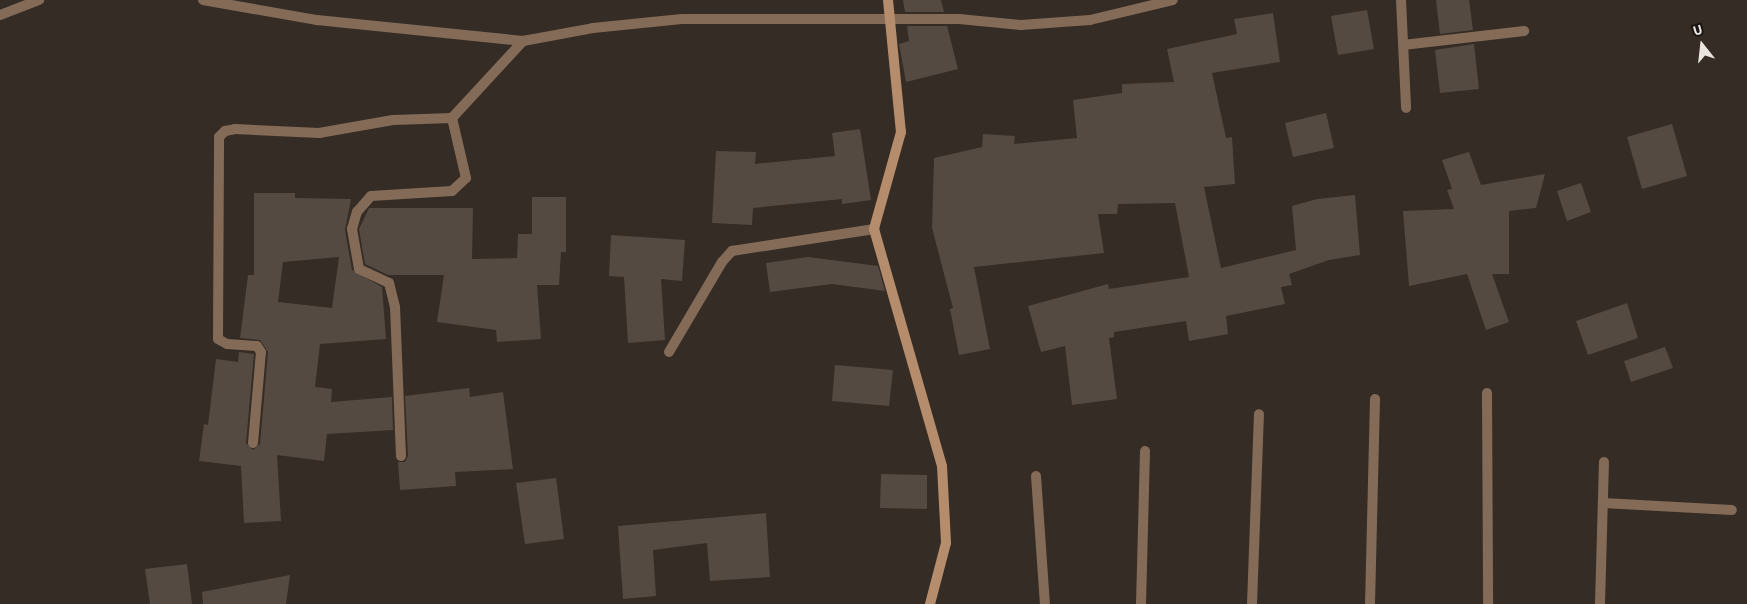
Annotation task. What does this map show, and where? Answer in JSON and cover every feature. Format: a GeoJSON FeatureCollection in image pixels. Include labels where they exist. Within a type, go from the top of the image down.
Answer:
{"type":"FeatureCollection","features":[{"type":"Feature","properties":{"kind":"street"},"geometry":{"type":"LineString","coordinates":[[0,15],[39,0]]}},
{"type":"Feature","properties":{"kind":"street"},"geometry":{"type":"LineString","coordinates":[[203,0],[316,20],[523,41],[593,28],[682,19],[890,18],[989,20],[1021,25],[1090,20],[1173,0]]}},
{"type":"Feature","properties":{"kind":"street"},"geometry":{"type":"LineString","coordinates":[[888,0],[901,132],[874,229],[942,466],[946,543],[930,604]]}},
{"type":"Feature","properties":{"kind":"street"},"geometry":{"type":"LineString","coordinates":[[1401,0],[1406,108]]}},
{"type":"Feature","properties":{"kind":"street"},"geometry":{"type":"LineString","coordinates":[[1403,44],[1524,31]]}},
{"type":"Feature","properties":{"kind":"street"},"geometry":{"type":"LineString","coordinates":[[253,443],[261,352],[257,346],[218,340],[219,137],[225,131],[235,129],[319,133],[393,120],[452,118],[523,41]]}},
{"type":"Feature","properties":{"kind":"street"},"geometry":{"type":"LineString","coordinates":[[401,456],[395,307],[389,283],[359,269],[352,228],[357,212],[371,196],[452,190],[466,178],[452,118]]}},
{"type":"Feature","properties":{"kind":"street"},"geometry":{"type":"LineString","coordinates":[[669,352],[722,262],[732,251],[874,229]]}},
{"type":"Feature","properties":{"kind":"street"},"geometry":{"type":"LineString","coordinates":[[1487,393],[1488,604]]}},
{"type":"Feature","properties":{"kind":"street"},"geometry":{"type":"LineString","coordinates":[[1370,604],[1374,399]]}},
{"type":"Feature","properties":{"kind":"street"},"geometry":{"type":"LineString","coordinates":[[1252,604],[1259,414]]}},
{"type":"Feature","properties":{"kind":"street"},"geometry":{"type":"LineString","coordinates":[[1141,604],[1145,451]]}},
{"type":"Feature","properties":{"kind":"street"},"geometry":{"type":"LineString","coordinates":[[1600,604],[1604,462]]}},
{"type":"Feature","properties":{"kind":"street"},"geometry":{"type":"LineString","coordinates":[[1036,476],[1045,604]]}},
{"type":"Feature","properties":{"kind":"street"},"geometry":{"type":"LineString","coordinates":[[1602,503],[1732,510]]}},
{"type":"Feature","properties":{"kind":"building"},"geometry":{"type":"Polygon","coordinates":[[[903,0],[941,0],[944,12],[905,12],[903,0]]]}},
{"type":"Feature","properties":{"kind":"building"},"geometry":{"type":"Polygon","coordinates":[[[1436,0],[1469,0],[1473,30],[1440,34],[1436,0]]]}},
{"type":"Feature","properties":{"kind":"building"},"geometry":{"type":"Polygon","coordinates":[[[1367,10],[1374,49],[1338,55],[1331,16],[1367,10]]]}},
{"type":"Feature","properties":{"kind":"building"},"geometry":{"type":"Polygon","coordinates":[[[1273,13],[1280,62],[1212,73],[1226,138],[1232,137],[1235,184],[1204,187],[1221,268],[1296,250],[1292,206],[1317,199],[1355,195],[1360,255],[1329,260],[1289,274],[1292,285],[1281,287],[1285,304],[1226,316],[1228,334],[1189,341],[1186,321],[1114,332],[1114,337],[1109,338],[1117,399],[1072,405],[1065,346],[1041,352],[1028,306],[1108,284],[1109,289],[1189,277],[1175,203],[1118,204],[1117,214],[1098,214],[1104,253],[974,267],[990,349],[959,355],[950,309],[953,308],[932,228],[934,158],[982,147],[983,134],[1015,136],[1014,144],[1077,138],[1073,100],[1122,93],[1122,84],[1174,82],[1167,49],[1237,34],[1234,19],[1273,13]]]}},
{"type":"Feature","properties":{"kind":"building"},"geometry":{"type":"Polygon","coordinates":[[[907,26],[947,26],[958,69],[906,82],[899,44],[909,41],[907,26]]]}},
{"type":"Feature","properties":{"kind":"building"},"geometry":{"type":"Polygon","coordinates":[[[1474,44],[1479,89],[1440,93],[1435,50],[1474,44]]]}},
{"type":"Feature","properties":{"kind":"building"},"geometry":{"type":"Polygon","coordinates":[[[1326,113],[1334,148],[1293,157],[1285,123],[1326,113]]]}},
{"type":"Feature","properties":{"kind":"building"},"geometry":{"type":"Polygon","coordinates":[[[1672,124],[1687,176],[1642,189],[1627,137],[1672,124]]]}},
{"type":"Feature","properties":{"kind":"building"},"geometry":{"type":"Polygon","coordinates":[[[860,129],[871,200],[842,204],[842,199],[753,208],[752,225],[712,223],[716,151],[756,152],[755,164],[835,156],[832,133],[860,129]]]}},
{"type":"Feature","properties":{"kind":"building"},"geometry":{"type":"Polygon","coordinates":[[[1469,152],[1481,185],[1545,174],[1536,208],[1509,211],[1509,274],[1492,274],[1509,322],[1486,330],[1467,274],[1409,286],[1403,211],[1454,209],[1447,190],[1452,189],[1442,160],[1469,152]]]}},
{"type":"Feature","properties":{"kind":"building"},"geometry":{"type":"Polygon","coordinates":[[[1581,183],[1591,212],[1567,221],[1557,191],[1581,183]]]}},
{"type":"Feature","properties":{"kind":"building"},"geometry":{"type":"Polygon","coordinates":[[[254,193],[295,193],[295,198],[351,199],[345,230],[352,270],[382,287],[386,339],[320,344],[315,387],[332,389],[331,402],[392,397],[393,430],[327,434],[324,461],[277,455],[281,521],[244,523],[241,466],[199,461],[204,424],[208,425],[216,359],[238,362],[239,352],[254,354],[246,443],[253,450],[260,444],[268,352],[260,340],[240,338],[248,275],[254,275],[254,193]],[[339,257],[283,262],[278,302],[332,308],[339,257]]]}},
{"type":"Feature","properties":{"kind":"building"},"geometry":{"type":"Polygon","coordinates":[[[532,197],[566,197],[566,252],[561,252],[559,285],[537,285],[541,339],[497,342],[496,330],[437,322],[444,275],[388,275],[365,264],[359,229],[369,208],[473,208],[472,259],[517,258],[518,234],[532,234],[532,197]]]}},
{"type":"Feature","properties":{"kind":"building"},"geometry":{"type":"Polygon","coordinates":[[[611,235],[685,240],[682,281],[661,279],[665,340],[628,343],[624,277],[609,276],[611,235]]]}},
{"type":"Feature","properties":{"kind":"building"},"geometry":{"type":"Polygon","coordinates":[[[808,257],[878,266],[885,291],[832,284],[770,292],[766,263],[808,257]]]}},
{"type":"Feature","properties":{"kind":"building"},"geometry":{"type":"Polygon","coordinates":[[[1627,303],[1638,338],[1588,355],[1576,321],[1627,303]]]}},
{"type":"Feature","properties":{"kind":"building"},"geometry":{"type":"Polygon","coordinates":[[[1665,347],[1673,368],[1631,382],[1624,361],[1665,347]]]}},
{"type":"Feature","properties":{"kind":"building"},"geometry":{"type":"Polygon","coordinates":[[[835,365],[893,370],[889,406],[832,401],[835,365]]]}},
{"type":"Feature","properties":{"kind":"building"},"geometry":{"type":"Polygon","coordinates":[[[469,388],[470,397],[503,392],[513,469],[455,472],[456,486],[400,490],[398,462],[405,462],[408,456],[405,396],[469,388]]]}},
{"type":"Feature","properties":{"kind":"building"},"geometry":{"type":"Polygon","coordinates":[[[881,474],[927,475],[927,509],[880,508],[881,474]]]}},
{"type":"Feature","properties":{"kind":"building"},"geometry":{"type":"Polygon","coordinates":[[[556,478],[564,539],[525,544],[516,483],[556,478]]]}},
{"type":"Feature","properties":{"kind":"building"},"geometry":{"type":"Polygon","coordinates":[[[766,513],[770,577],[710,581],[707,543],[653,550],[656,596],[623,599],[618,526],[766,513]]]}},
{"type":"Feature","properties":{"kind":"building"},"geometry":{"type":"Polygon","coordinates":[[[187,564],[192,604],[150,604],[145,569],[187,564]]]}},
{"type":"Feature","properties":{"kind":"building"},"geometry":{"type":"Polygon","coordinates":[[[290,575],[286,604],[203,604],[202,592],[290,575]]]}}]}
